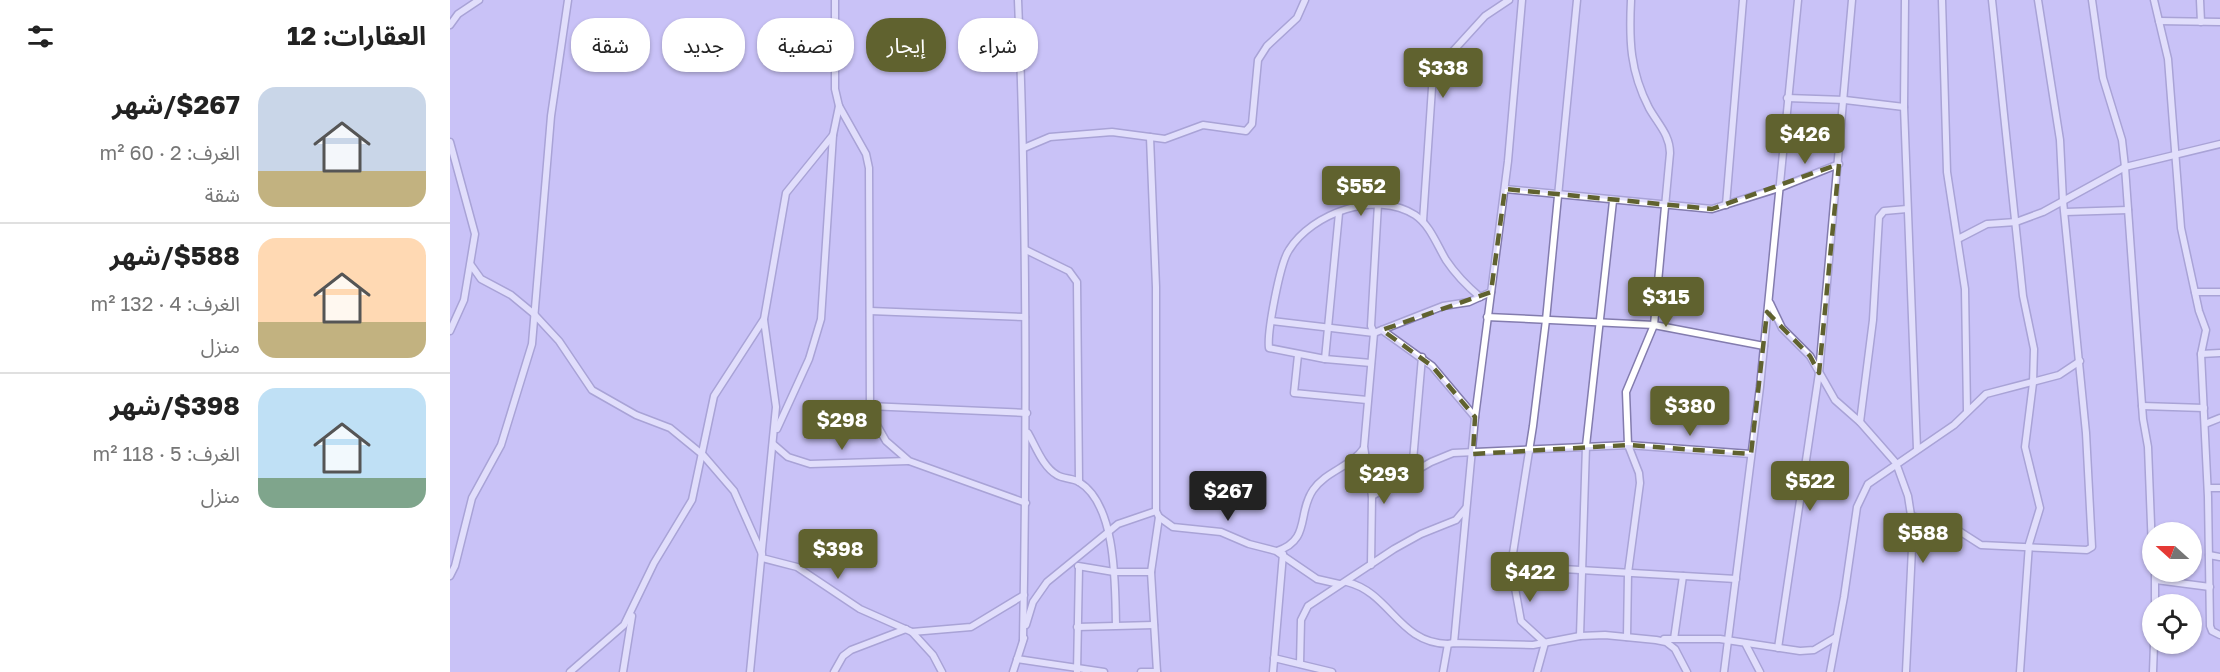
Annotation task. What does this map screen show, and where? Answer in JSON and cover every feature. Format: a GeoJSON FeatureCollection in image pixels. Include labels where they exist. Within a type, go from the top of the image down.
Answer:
{"type":"FeatureCollection","features":[{"type":"Feature","properties":{"kind":"street"},"geometry":{"type":"LineString","coordinates":[[450,25],[458,14],[479,0]]}},
{"type":"Feature","properties":{"kind":"street"},"geometry":{"type":"LineString","coordinates":[[450,576],[455,566],[472,498],[501,445],[532,344],[551,116],[568,0]]}},
{"type":"Feature","properties":{"kind":"street"},"geometry":{"type":"LineString","coordinates":[[835,0],[835,89],[839,106],[866,154],[869,168],[868,406],[886,441],[909,461],[1026,503]]}},
{"type":"Feature","properties":{"kind":"street"},"geometry":{"type":"LineString","coordinates":[[1018,0],[1024,147],[1022,199],[1026,250],[1027,432],[1023,640]]}},
{"type":"Feature","properties":{"kind":"street"},"geometry":{"type":"LineString","coordinates":[[1024,147],[1050,137],[1125,132],[1165,139],[1203,125],[1246,131],[1251,128],[1261,54],[1297,18],[1305,0]]}},
{"type":"Feature","properties":{"kind":"street"},"geometry":{"type":"LineString","coordinates":[[1423,221],[1433,73],[1485,16],[1509,0]]}},
{"type":"Feature","properties":{"kind":"street"},"geometry":{"type":"LineString","coordinates":[[1443,672],[1450,644],[1487,316],[1505,189],[1522,0]]}},
{"type":"Feature","properties":{"kind":"street"},"geometry":{"type":"LineString","coordinates":[[1545,643],[1521,621],[1511,566],[1530,448],[1546,320],[1577,0]]}},
{"type":"Feature","properties":{"kind":"street"},"geometry":{"type":"LineString","coordinates":[[1627,637],[1628,573],[1640,483],[1639,473],[1628,445],[1626,392],[1654,325],[1670,143],[1650,108],[1630,57],[1631,0]]}},
{"type":"Feature","properties":{"kind":"street"},"geometry":{"type":"LineString","coordinates":[[1726,205],[1743,0]]}},
{"type":"Feature","properties":{"kind":"street"},"geometry":{"type":"LineString","coordinates":[[1724,672],[1764,346],[1798,0]]}},
{"type":"Feature","properties":{"kind":"street"},"geometry":{"type":"LineString","coordinates":[[1778,648],[1819,373],[1845,100],[1852,0]]}},
{"type":"Feature","properties":{"kind":"street"},"geometry":{"type":"LineString","coordinates":[[1905,0],[1904,107],[1917,449]]}},
{"type":"Feature","properties":{"kind":"street"},"geometry":{"type":"LineString","coordinates":[[1942,0],[1947,172],[1965,289],[1966,411]]}},
{"type":"Feature","properties":{"kind":"street"},"geometry":{"type":"LineString","coordinates":[[1992,0],[2024,303],[2033,341],[2033,383],[2025,447],[2040,508],[2028,548],[2020,672]]}},
{"type":"Feature","properties":{"kind":"street"},"geometry":{"type":"LineString","coordinates":[[1912,516],[1956,530],[1981,545],[2087,550],[2092,547],[2091,494],[2063,201],[2060,140],[2038,0]]}},
{"type":"Feature","properties":{"kind":"street"},"geometry":{"type":"LineString","coordinates":[[2092,0],[2103,78],[2122,140],[2142,406],[2148,447],[2151,522]]}},
{"type":"Feature","properties":{"kind":"street"},"geometry":{"type":"LineString","coordinates":[[2154,0],[2168,59],[2181,228],[2206,330],[2201,354],[2208,488],[2210,626],[2212,631],[2220,635]]}},
{"type":"Feature","properties":{"kind":"street"},"geometry":{"type":"LineString","coordinates":[[2200,0],[2201,22]]}},
{"type":"Feature","properties":{"kind":"street"},"geometry":{"type":"LineString","coordinates":[[2158,21],[2220,22]]}},
{"type":"Feature","properties":{"kind":"street"},"geometry":{"type":"LineString","coordinates":[[1787,98],[1845,100],[1904,107]]}},
{"type":"Feature","properties":{"kind":"street"},"geometry":{"type":"LineString","coordinates":[[775,435],[809,359],[821,320],[833,135],[839,106]]}},
{"type":"Feature","properties":{"kind":"street"},"geometry":{"type":"LineString","coordinates":[[750,672],[775,435],[776,407],[764,319],[786,193],[833,135]]}},
{"type":"Feature","properties":{"kind":"street"},"geometry":{"type":"LineString","coordinates":[[1141,672],[1157,672],[1151,572],[1158,514],[1156,287],[1150,137]]}},
{"type":"Feature","properties":{"kind":"street"},"geometry":{"type":"LineString","coordinates":[[450,142],[475,234],[461,310],[450,332]]}},
{"type":"Feature","properties":{"kind":"street"},"geometry":{"type":"LineString","coordinates":[[1958,239],[1987,224],[2016,222],[2043,212],[2125,167],[2220,144]]}},
{"type":"Feature","properties":{"kind":"street"},"geometry":{"type":"LineString","coordinates":[[1505,189],[1713,209],[1779,188],[1839,164]]}},
{"type":"Feature","properties":{"kind":"street"},"geometry":{"type":"LineString","coordinates":[[1580,636],[1580,570],[1586,446],[1613,201]]}},
{"type":"Feature","properties":{"kind":"street"},"geometry":{"type":"LineString","coordinates":[[1371,363],[1325,359],[1269,348],[1281,266],[1288,250],[1300,236],[1339,213],[1361,204],[1378,204],[1405,210],[1423,221],[1457,275],[1480,297]]}},
{"type":"Feature","properties":{"kind":"street"},"geometry":{"type":"LineString","coordinates":[[1371,565],[1372,496],[1364,447],[1374,333],[1371,326],[1378,204]]}},
{"type":"Feature","properties":{"kind":"street"},"geometry":{"type":"LineString","coordinates":[[1860,423],[1873,320],[1879,217],[1884,211],[1908,209]]}},
{"type":"Feature","properties":{"kind":"street"},"geometry":{"type":"LineString","coordinates":[[2065,212],[2128,210]]}},
{"type":"Feature","properties":{"kind":"street"},"geometry":{"type":"LineString","coordinates":[[1325,359],[1339,213]]}},
{"type":"Feature","properties":{"kind":"street"},"geometry":{"type":"LineString","coordinates":[[1026,250],[1069,272],[1077,282],[1079,482]]}},
{"type":"Feature","properties":{"kind":"street"},"geometry":{"type":"LineString","coordinates":[[471,265],[481,279],[511,295],[534,314],[559,341],[592,390],[636,415],[669,428],[703,455],[734,490],[762,556],[806,571],[860,609],[910,630],[933,655],[942,672]]}},
{"type":"Feature","properties":{"kind":"street"},"geometry":{"type":"LineString","coordinates":[[1272,321],[1374,333],[1443,306],[1461,305],[1491,292]]}},
{"type":"Feature","properties":{"kind":"street"},"geometry":{"type":"LineString","coordinates":[[2195,292],[2220,292]]}},
{"type":"Feature","properties":{"kind":"street"},"geometry":{"type":"LineString","coordinates":[[1769,300],[1782,328],[1810,356],[1835,400],[1860,423],[1896,463],[1912,516],[1906,672]]}},
{"type":"Feature","properties":{"kind":"street"},"geometry":{"type":"LineString","coordinates":[[870,311],[1025,317]]}},
{"type":"Feature","properties":{"kind":"street"},"geometry":{"type":"LineString","coordinates":[[1487,316],[1654,325],[1764,346]]}},
{"type":"Feature","properties":{"kind":"street"},"geometry":{"type":"LineString","coordinates":[[570,672],[624,625],[633,611],[654,564],[692,500],[714,396],[764,319]]}},
{"type":"Feature","properties":{"kind":"street"},"geometry":{"type":"LineString","coordinates":[[1382,330],[1422,357],[1475,417]]}},
{"type":"Feature","properties":{"kind":"street"},"geometry":{"type":"LineString","coordinates":[[2201,354],[2220,353]]}},
{"type":"Feature","properties":{"kind":"street"},"geometry":{"type":"LineString","coordinates":[[1298,355],[1294,393],[1367,400]]}},
{"type":"Feature","properties":{"kind":"street"},"geometry":{"type":"LineString","coordinates":[[1413,472],[1422,357]]}},
{"type":"Feature","properties":{"kind":"street"},"geometry":{"type":"LineString","coordinates":[[1830,672],[1857,507],[1868,484],[1954,425],[1978,400],[1993,391],[2060,375],[2080,361]]}},
{"type":"Feature","properties":{"kind":"street"},"geometry":{"type":"LineString","coordinates":[[868,406],[1027,413]]}},
{"type":"Feature","properties":{"kind":"street"},"geometry":{"type":"LineString","coordinates":[[2142,406],[2204,408]]}},
{"type":"Feature","properties":{"kind":"street"},"geometry":{"type":"LineString","coordinates":[[2205,424],[2220,418]]}},
{"type":"Feature","properties":{"kind":"street"},"geometry":{"type":"LineString","coordinates":[[1027,432],[1052,471],[1079,482],[1100,506],[1108,532],[1114,572],[1116,625]]}},
{"type":"Feature","properties":{"kind":"street"},"geometry":{"type":"LineString","coordinates":[[773,444],[788,457],[810,464],[909,461]]}},
{"type":"Feature","properties":{"kind":"street"},"geometry":{"type":"LineString","coordinates":[[1372,496],[1444,455],[1530,448],[1628,445],[1751,454]]}},
{"type":"Feature","properties":{"kind":"street"},"geometry":{"type":"LineString","coordinates":[[1280,553],[1295,541],[1307,502],[1317,484],[1357,458],[1364,447]]}},
{"type":"Feature","properties":{"kind":"street"},"geometry":{"type":"LineString","coordinates":[[2208,488],[2220,488]]}},
{"type":"Feature","properties":{"kind":"street"},"geometry":{"type":"LineString","coordinates":[[1300,664],[1303,613],[1308,606],[1421,534],[1456,520],[1467,507]]}},
{"type":"Feature","properties":{"kind":"street"},"geometry":{"type":"LineString","coordinates":[[1013,672],[1028,618],[1040,590],[1118,524],[1158,514]]}},
{"type":"Feature","properties":{"kind":"street"},"geometry":{"type":"LineString","coordinates":[[1158,514],[1173,527],[1221,532],[1249,544],[1280,553],[1317,579],[1340,584]]}},
{"type":"Feature","properties":{"kind":"street"},"geometry":{"type":"LineString","coordinates":[[1273,672],[1280,553]]}},
{"type":"Feature","properties":{"kind":"street"},"geometry":{"type":"LineString","coordinates":[[2209,555],[2220,557]]}},
{"type":"Feature","properties":{"kind":"street"},"geometry":{"type":"LineString","coordinates":[[1069,565],[1114,572],[1151,572]]}},
{"type":"Feature","properties":{"kind":"street"},"geometry":{"type":"LineString","coordinates":[[1511,566],[1736,579]]}},
{"type":"Feature","properties":{"kind":"street"},"geometry":{"type":"LineString","coordinates":[[1077,669],[1079,567]]}},
{"type":"Feature","properties":{"kind":"street"},"geometry":{"type":"LineString","coordinates":[[1674,639],[1683,576]]}},
{"type":"Feature","properties":{"kind":"street"},"geometry":{"type":"LineString","coordinates":[[1347,582],[1370,591],[1413,635],[1435,644],[1512,646],[1545,643],[1580,636],[1656,640],[1666,642],[1675,650],[1687,672]]}},
{"type":"Feature","properties":{"kind":"street"},"geometry":{"type":"LineString","coordinates":[[2176,582],[2210,587]]}},
{"type":"Feature","properties":{"kind":"street"},"geometry":{"type":"LineString","coordinates":[[834,672],[843,656],[851,650],[910,630],[971,627],[1024,595]]}},
{"type":"Feature","properties":{"kind":"street"},"geometry":{"type":"LineString","coordinates":[[623,672],[633,611]]}},
{"type":"Feature","properties":{"kind":"street"},"geometry":{"type":"LineString","coordinates":[[1077,627],[1154,625]]}},
{"type":"Feature","properties":{"kind":"street"},"geometry":{"type":"LineString","coordinates":[[1656,640],[1729,641],[1746,645],[1814,650],[1836,637]]}},
{"type":"Feature","properties":{"kind":"street"},"geometry":{"type":"LineString","coordinates":[[1537,672],[1545,643]]}},
{"type":"Feature","properties":{"kind":"street"},"geometry":{"type":"LineString","coordinates":[[1746,645],[1760,672]]}},
{"type":"Feature","properties":{"kind":"street"},"geometry":{"type":"LineString","coordinates":[[2153,672],[2154,654]]}},
{"type":"Feature","properties":{"kind":"street"},"geometry":{"type":"LineString","coordinates":[[1017,658],[1104,672]]}},
{"type":"Feature","properties":{"kind":"street"},"geometry":{"type":"LineString","coordinates":[[1274,658],[1332,672]]}},
{"type":"Feature","properties":{"kind":"highlighted area"},"geometry":{"type":"Polygon","coordinates":[[[1839,164],[1819,373],[1810,356],[1767,312],[1751,454],[1628,445],[1473,454],[1475,417],[1432,366],[1382,330],[1491,292],[1505,189],[1712,209],[1839,164]]]}}]}
